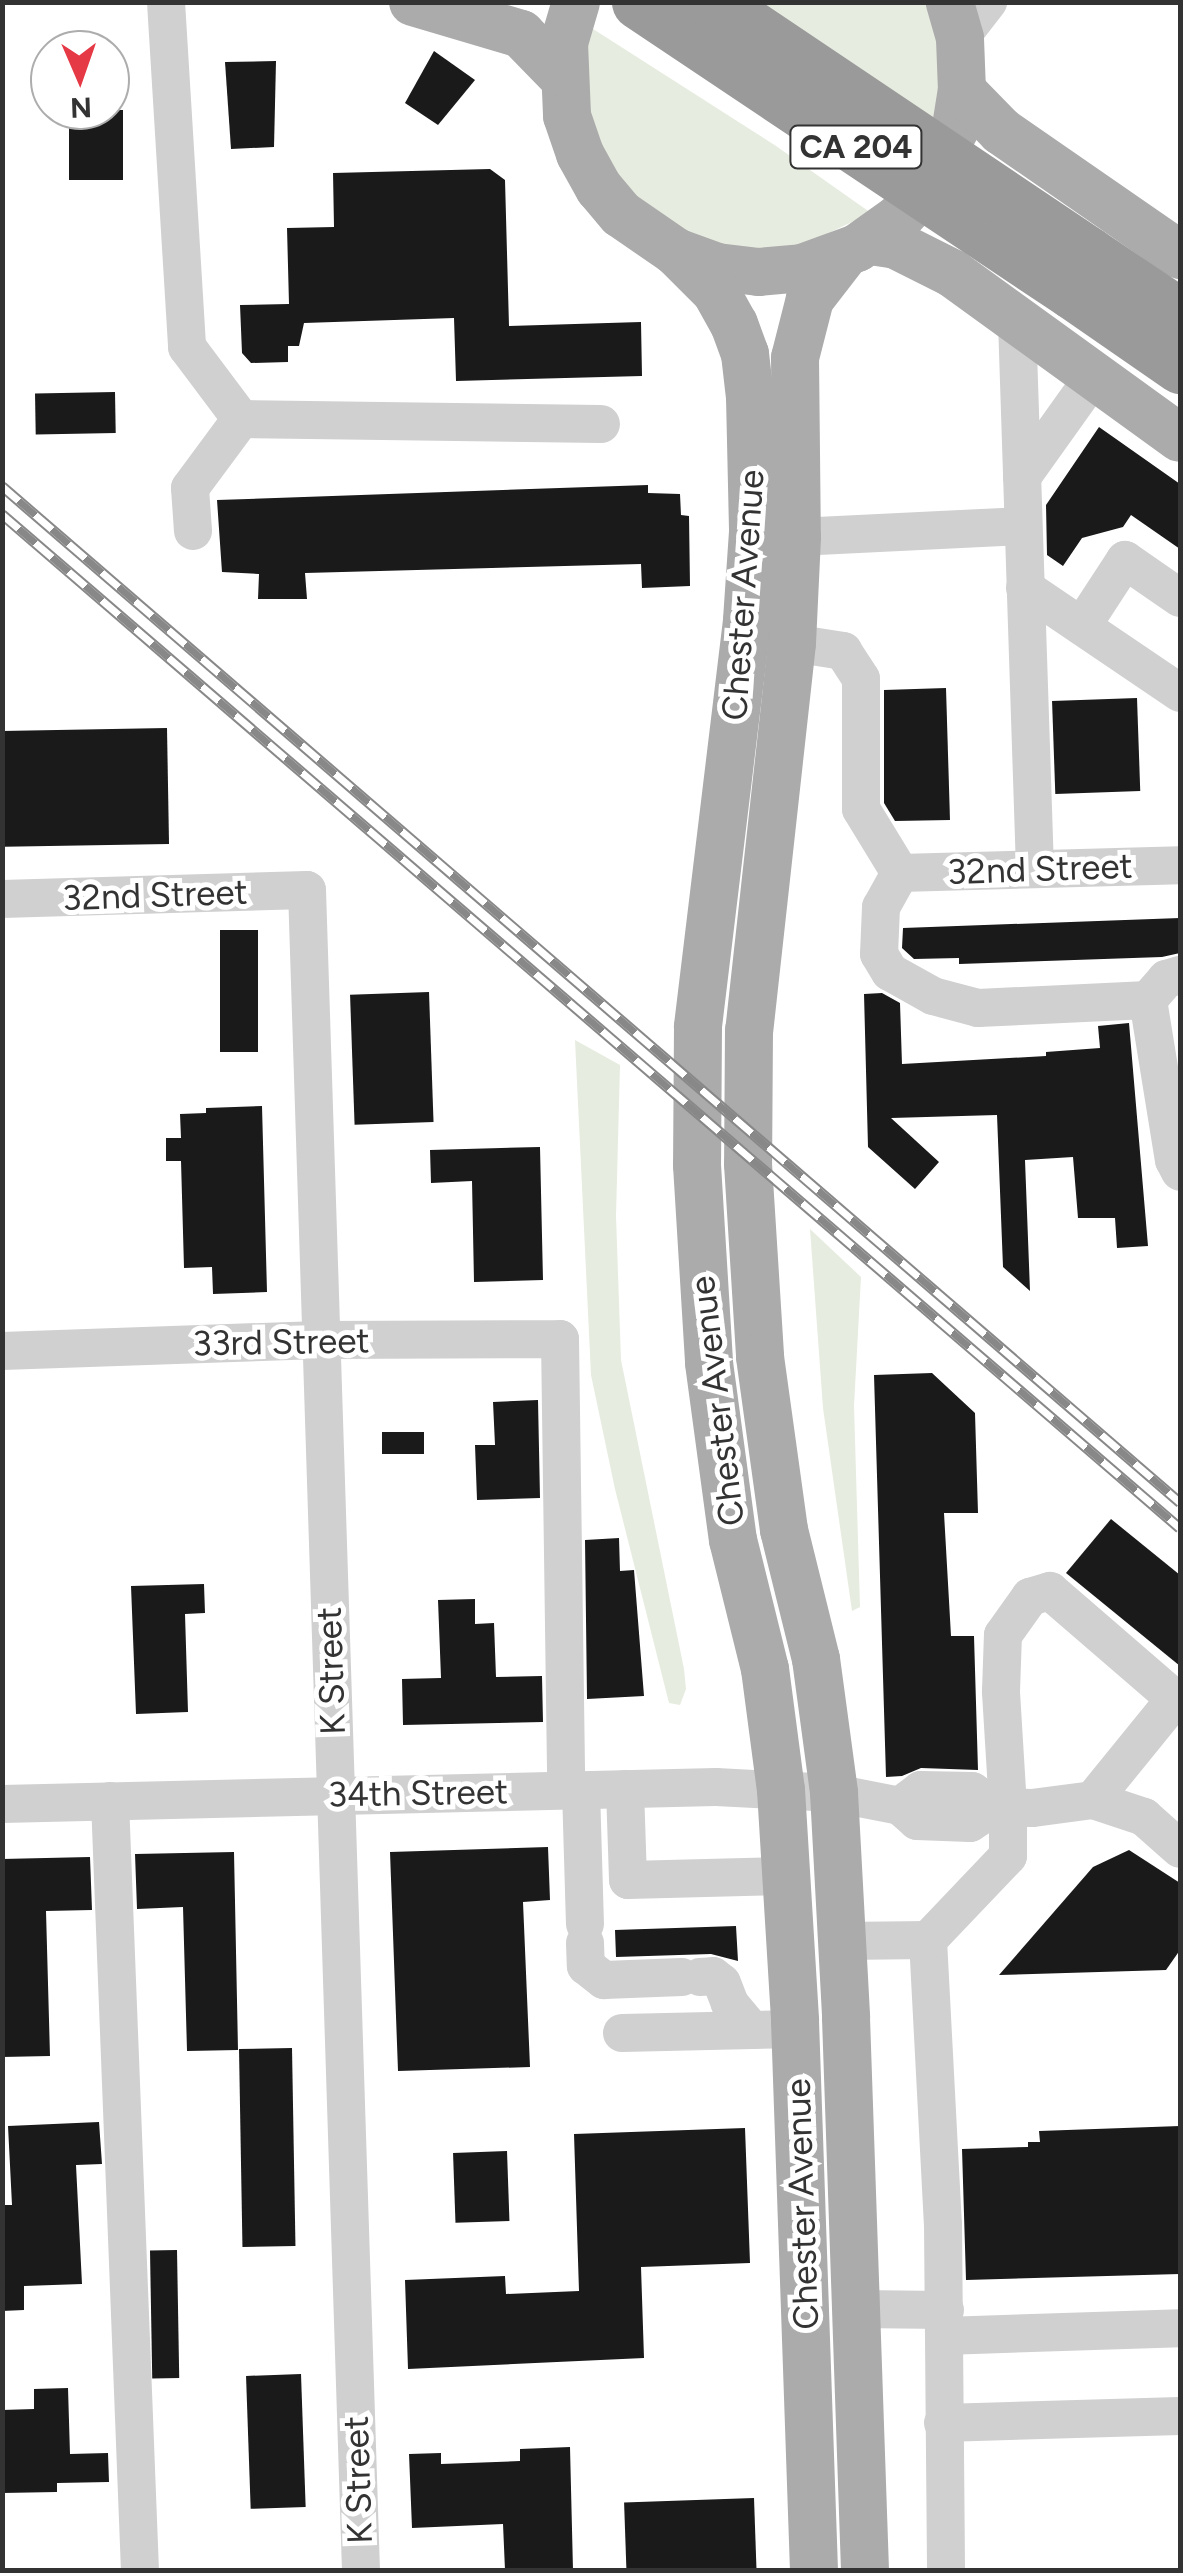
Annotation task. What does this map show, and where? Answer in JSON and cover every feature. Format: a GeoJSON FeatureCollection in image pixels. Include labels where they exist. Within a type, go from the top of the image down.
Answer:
{"type":"FeatureCollection","features":[{"type":"Feature","properties":{"kind":"highway","name":"CA 204"},"geometry":{"type":"LineString","coordinates":[[639,2],[1081,273],[1180,316]]}},
{"type":"Feature","properties":{"kind":"highway","name":"CA 204"},"geometry":{"type":"LineString","coordinates":[[714,2],[1081,273],[1180,366]]}},
{"type":"Feature","properties":{"kind":"main road"},"geometry":{"type":"LineString","coordinates":[[414,2],[521,34],[562,77]]}},
{"type":"Feature","properties":{"kind":"main road"},"geometry":{"type":"LineString","coordinates":[[576,2],[564,44],[562,77],[568,116],[580,154],[621,214],[676,252],[717,266],[760,272],[802,268],[857,248],[918,254],[1180,438]]}},
{"type":"Feature","properties":{"kind":"main road","name":"Chester Avenue"},"geometry":{"type":"LineString","coordinates":[[865,2570],[858,2309],[834,1793],[816,1659],[784,1530],[765,1396],[748,1164],[749,1030],[792,643],[797,537],[795,358],[800,326],[815,290],[857,248],[924,192],[956,127],[966,14]]}},
{"type":"Feature","properties":{"kind":"main road"},"geometry":{"type":"LineString","coordinates":[[962,91],[1001,131],[1180,255]]}},
{"type":"Feature","properties":{"kind":"main road","name":"Chester Avenue"},"geometry":{"type":"LineString","coordinates":[[676,252],[716,292],[734,324],[745,354],[750,397],[752,532],[748,620],[698,1027],[696,1165],[709,1362],[733,1540],[766,1669],[781,1790],[786,1876],[773,2030],[814,2570]]}},
{"type":"Feature","properties":{"kind":"street"},"geometry":{"type":"LineString","coordinates":[[166,2],[187,347],[241,420]]}},
{"type":"Feature","properties":{"kind":"street"},"geometry":{"type":"LineString","coordinates":[[1016,320],[1035,869]]}},
{"type":"Feature","properties":{"kind":"street"},"geometry":{"type":"LineString","coordinates":[[1022,477],[1094,376]]}},
{"type":"Feature","properties":{"kind":"street"},"geometry":{"type":"LineString","coordinates":[[241,420],[602,424]]}},
{"type":"Feature","properties":{"kind":"street"},"geometry":{"type":"LineString","coordinates":[[193,531],[190,488],[241,420]]}},
{"type":"Feature","properties":{"kind":"street"},"geometry":{"type":"LineString","coordinates":[[797,537],[1023,526]]}},
{"type":"Feature","properties":{"kind":"street"},"geometry":{"type":"LineString","coordinates":[[1082,626],[1125,560],[1180,598]]}},
{"type":"Feature","properties":{"kind":"street"},"geometry":{"type":"LineString","coordinates":[[1026,588],[1180,691]]}},
{"type":"Feature","properties":{"kind":"street"},"geometry":{"type":"LineString","coordinates":[[792,643],[844,652],[861,679],[861,809],[900,873],[881,908],[879,954],[890,972],[933,996],[978,1008],[1148,1000],[1166,979],[1180,975]]}},
{"type":"Feature","properties":{"kind":"street","name":"32nd Street"},"geometry":{"type":"LineString","coordinates":[[900,873],[1180,864]]}},
{"type":"Feature","properties":{"kind":"street","name":"32nd Street"},"geometry":{"type":"LineString","coordinates":[[2,898],[307,890]]}},
{"type":"Feature","properties":{"kind":"street","name":"K Street"},"geometry":{"type":"LineString","coordinates":[[307,890],[360,2570]]}},
{"type":"Feature","properties":{"kind":"street"},"geometry":{"type":"LineString","coordinates":[[1148,1000],[1174,1160],[1180,1172]]}},
{"type":"Feature","properties":{"kind":"street","name":"33rd Street"},"geometry":{"type":"LineString","coordinates":[[2,1351],[320,1340],[560,1339],[574,1790]]}},
{"type":"Feature","properties":{"kind":"street"},"geometry":{"type":"LineString","coordinates":[[842,1941],[928,1940],[1008,1856],[1002,1807],[1003,1635],[1030,1597],[1050,1591],[1178,1694],[1094,1800],[1144,1817],[1180,1849]]}},
{"type":"Feature","properties":{"kind":"street"},"geometry":{"type":"LineString","coordinates":[[625,1789],[628,1880]]}},
{"type":"Feature","properties":{"kind":"street"},"geometry":{"type":"LineString","coordinates":[[574,1790],[586,1966],[604,1980],[713,1976],[722,1983],[730,2004],[773,2030]]}},
{"type":"Feature","properties":{"kind":"street","name":"34th Street"},"geometry":{"type":"LineString","coordinates":[[2,1804],[335,1794],[781,1790],[834,1793],[900,1806],[916,1821],[970,1824],[1002,1807],[1094,1800]]}},
{"type":"Feature","properties":{"kind":"street"},"geometry":{"type":"LineString","coordinates":[[110,1801],[140,2570]]}},
{"type":"Feature","properties":{"kind":"street"},"geometry":{"type":"LineString","coordinates":[[585,1921],[628,1880],[786,1876]]}},
{"type":"Feature","properties":{"kind":"street"},"geometry":{"type":"LineString","coordinates":[[928,1940],[944,2323],[946,2570]]}},
{"type":"Feature","properties":{"kind":"street"},"geometry":{"type":"LineString","coordinates":[[622,2032],[773,2030]]}},
{"type":"Feature","properties":{"kind":"street"},"geometry":{"type":"LineString","coordinates":[[858,2309],[944,2323],[1180,2328]]}},
{"type":"Feature","properties":{"kind":"street"},"geometry":{"type":"LineString","coordinates":[[943,2422],[1180,2416]]}},
{"type":"Feature","properties":{"kind":"shaded area"},"geometry":{"type":"Polygon","coordinates":[[[745,3],[930,3],[945,73],[933,133],[745,3]]]}},
{"type":"Feature","properties":{"kind":"shaded area"},"geometry":{"type":"Polygon","coordinates":[[[590,27],[776,146],[871,213],[797,248],[731,249],[696,238],[660,219],[619,182],[594,139],[584,63],[590,27]]]}},
{"type":"Feature","properties":{"kind":"shaded area"},"geometry":{"type":"Polygon","coordinates":[[[575,1040],[620,1065],[616,1216],[621,1360],[684,1669],[686,1689],[680,1705],[669,1703],[615,1489],[591,1375],[575,1040]]]}},
{"type":"Feature","properties":{"kind":"shaded area"},"geometry":{"type":"Polygon","coordinates":[[[810,1229],[861,1277],[854,1406],[860,1607],[852,1611],[823,1408],[810,1229]]]}},
{"type":"Feature","properties":{"kind":"building"},"geometry":{"type":"Polygon","coordinates":[[[434,51],[475,80],[438,125],[405,103],[434,51]]]}},
{"type":"Feature","properties":{"kind":"building"},"geometry":{"type":"Polygon","coordinates":[[[276,61],[274,147],[231,149],[225,62],[276,61]]]}},
{"type":"Feature","properties":{"kind":"building"},"geometry":{"type":"Polygon","coordinates":[[[69,130],[123,130],[123,180],[69,180],[69,130]]]}},
{"type":"Feature","properties":{"kind":"building"},"geometry":{"type":"Polygon","coordinates":[[[490,169],[505,180],[509,326],[641,322],[642,376],[456,381],[454,318],[304,323],[299,346],[288,346],[288,362],[251,363],[242,353],[240,305],[289,304],[287,228],[334,227],[333,173],[490,169]]]}},
{"type":"Feature","properties":{"kind":"building"},"geometry":{"type":"Polygon","coordinates":[[[115,392],[116,433],[36,434],[35,393],[115,392]]]}},
{"type":"Feature","properties":{"kind":"building"},"geometry":{"type":"Polygon","coordinates":[[[1099,427],[1180,484],[1180,549],[1131,515],[1123,527],[1082,538],[1063,566],[1047,555],[1046,505],[1099,427]]]}},
{"type":"Feature","properties":{"kind":"building"},"geometry":{"type":"Polygon","coordinates":[[[648,485],[648,493],[680,494],[681,515],[689,516],[690,586],[642,588],[641,564],[305,573],[307,599],[258,599],[259,574],[222,572],[217,500],[648,485]]]}},
{"type":"Feature","properties":{"kind":"building"},"geometry":{"type":"Polygon","coordinates":[[[946,688],[950,820],[895,821],[884,803],[884,690],[946,688]]]}},
{"type":"Feature","properties":{"kind":"building"},"geometry":{"type":"Polygon","coordinates":[[[1137,698],[1140,791],[1055,794],[1052,701],[1137,698]]]}},
{"type":"Feature","properties":{"kind":"building"},"geometry":{"type":"Polygon","coordinates":[[[167,728],[169,844],[4,847],[2,731],[167,728]]]}},
{"type":"Feature","properties":{"kind":"building"},"geometry":{"type":"Polygon","coordinates":[[[1180,918],[1180,953],[1162,957],[959,964],[959,958],[914,959],[902,948],[903,928],[1180,918]]]}},
{"type":"Feature","properties":{"kind":"building"},"geometry":{"type":"Polygon","coordinates":[[[220,930],[258,930],[258,1052],[220,1052],[220,930]]]}},
{"type":"Feature","properties":{"kind":"building"},"geometry":{"type":"Polygon","coordinates":[[[429,992],[434,1122],[355,1125],[350,995],[429,992]]]}},
{"type":"Feature","properties":{"kind":"building"},"geometry":{"type":"Polygon","coordinates":[[[882,993],[900,1003],[902,1064],[1046,1056],[1046,1052],[1100,1048],[1098,1026],[1129,1023],[1148,1246],[1117,1248],[1115,1218],[1078,1218],[1073,1157],[1025,1160],[1030,1291],[1003,1267],[997,1115],[891,1118],[939,1162],[915,1189],[868,1147],[864,994],[882,993]]]}},
{"type":"Feature","properties":{"kind":"building"},"geometry":{"type":"Polygon","coordinates":[[[262,1106],[267,1292],[213,1294],[212,1267],[184,1268],[181,1161],[166,1161],[166,1138],[181,1138],[180,1114],[206,1113],[206,1108],[262,1106]]]}},
{"type":"Feature","properties":{"kind":"building"},"geometry":{"type":"Polygon","coordinates":[[[540,1147],[543,1280],[474,1282],[472,1181],[431,1183],[430,1150],[540,1147]]]}},
{"type":"Feature","properties":{"kind":"building"},"geometry":{"type":"Polygon","coordinates":[[[932,1373],[975,1413],[978,1513],[944,1513],[951,1636],[974,1636],[978,1770],[921,1768],[902,1776],[886,1777],[874,1375],[932,1373]]]}},
{"type":"Feature","properties":{"kind":"building"},"geometry":{"type":"Polygon","coordinates":[[[538,1400],[540,1498],[477,1500],[475,1445],[495,1445],[493,1402],[538,1400]]]}},
{"type":"Feature","properties":{"kind":"building"},"geometry":{"type":"Polygon","coordinates":[[[382,1432],[424,1432],[424,1454],[382,1454],[382,1432]]]}},
{"type":"Feature","properties":{"kind":"building"},"geometry":{"type":"Polygon","coordinates":[[[1111,1519],[1180,1575],[1180,1666],[1066,1573],[1111,1519]]]}},
{"type":"Feature","properties":{"kind":"building"},"geometry":{"type":"Polygon","coordinates":[[[619,1538],[620,1571],[634,1570],[644,1696],[587,1699],[585,1540],[619,1538]]]}},
{"type":"Feature","properties":{"kind":"building"},"geometry":{"type":"Polygon","coordinates":[[[204,1584],[205,1613],[185,1614],[188,1712],[136,1714],[131,1586],[204,1584]]]}},
{"type":"Feature","properties":{"kind":"building"},"geometry":{"type":"Polygon","coordinates":[[[475,1599],[475,1624],[494,1623],[496,1677],[542,1676],[543,1722],[403,1725],[402,1679],[441,1678],[438,1600],[475,1599]]]}},
{"type":"Feature","properties":{"kind":"building"},"geometry":{"type":"Polygon","coordinates":[[[548,1847],[550,1900],[523,1902],[530,2067],[398,2071],[390,1852],[548,1847]]]}},
{"type":"Feature","properties":{"kind":"building"},"geometry":{"type":"Polygon","coordinates":[[[1129,1850],[1180,1883],[1180,1950],[1166,1970],[999,1975],[1093,1867],[1129,1850]]]}},
{"type":"Feature","properties":{"kind":"building"},"geometry":{"type":"Polygon","coordinates":[[[234,1852],[238,2050],[187,2051],[183,1907],[137,1909],[135,1854],[234,1852]]]}},
{"type":"Feature","properties":{"kind":"building"},"geometry":{"type":"Polygon","coordinates":[[[90,1857],[92,1910],[46,1911],[50,2056],[2,2057],[2,1859],[90,1857]]]}},
{"type":"Feature","properties":{"kind":"building"},"geometry":{"type":"Polygon","coordinates":[[[736,1926],[738,1961],[711,1954],[616,1957],[615,1930],[736,1926]]]}},
{"type":"Feature","properties":{"kind":"building"},"geometry":{"type":"Polygon","coordinates":[[[292,2048],[295,2246],[242,2247],[239,2049],[292,2048]]]}},
{"type":"Feature","properties":{"kind":"building"},"geometry":{"type":"Polygon","coordinates":[[[99,2122],[102,2164],[76,2165],[82,2284],[24,2286],[24,2310],[2,2311],[2,2205],[12,2205],[8,2126],[99,2122]]]}},
{"type":"Feature","properties":{"kind":"building"},"geometry":{"type":"Polygon","coordinates":[[[1180,2126],[1180,2274],[966,2280],[962,2149],[1028,2147],[1028,2142],[1040,2142],[1039,2131],[1180,2126]]]}},
{"type":"Feature","properties":{"kind":"building"},"geometry":{"type":"Polygon","coordinates":[[[745,2128],[750,2263],[641,2267],[644,2358],[408,2369],[405,2280],[505,2276],[506,2294],[579,2291],[574,2134],[745,2128]]]}},
{"type":"Feature","properties":{"kind":"building"},"geometry":{"type":"Polygon","coordinates":[[[507,2151],[509,2221],[455,2223],[453,2153],[507,2151]]]}},
{"type":"Feature","properties":{"kind":"building"},"geometry":{"type":"Polygon","coordinates":[[[150,2250],[177,2250],[179,2378],[152,2378],[150,2250]]]}},
{"type":"Feature","properties":{"kind":"building"},"geometry":{"type":"Polygon","coordinates":[[[301,2374],[306,2507],[251,2509],[246,2376],[301,2374]]]}},
{"type":"Feature","properties":{"kind":"building"},"geometry":{"type":"Polygon","coordinates":[[[68,2388],[70,2454],[108,2453],[109,2482],[57,2483],[57,2492],[2,2493],[2,2410],[34,2409],[34,2389],[68,2388]]]}},
{"type":"Feature","properties":{"kind":"building"},"geometry":{"type":"Polygon","coordinates":[[[570,2447],[573,2570],[505,2570],[503,2524],[412,2528],[409,2454],[441,2453],[441,2464],[520,2461],[520,2449],[570,2447]]]}},
{"type":"Feature","properties":{"kind":"building"},"geometry":{"type":"Polygon","coordinates":[[[754,2498],[757,2570],[626,2570],[624,2503],[754,2498]]]}},
{"type":"Feature","properties":{"kind":"railway"},"geometry":{"type":"LineString","coordinates":[[2,486],[1180,1502]]}},
{"type":"Feature","properties":{"kind":"railway"},"geometry":{"type":"LineString","coordinates":[[2,514],[1180,1528]]}}]}
